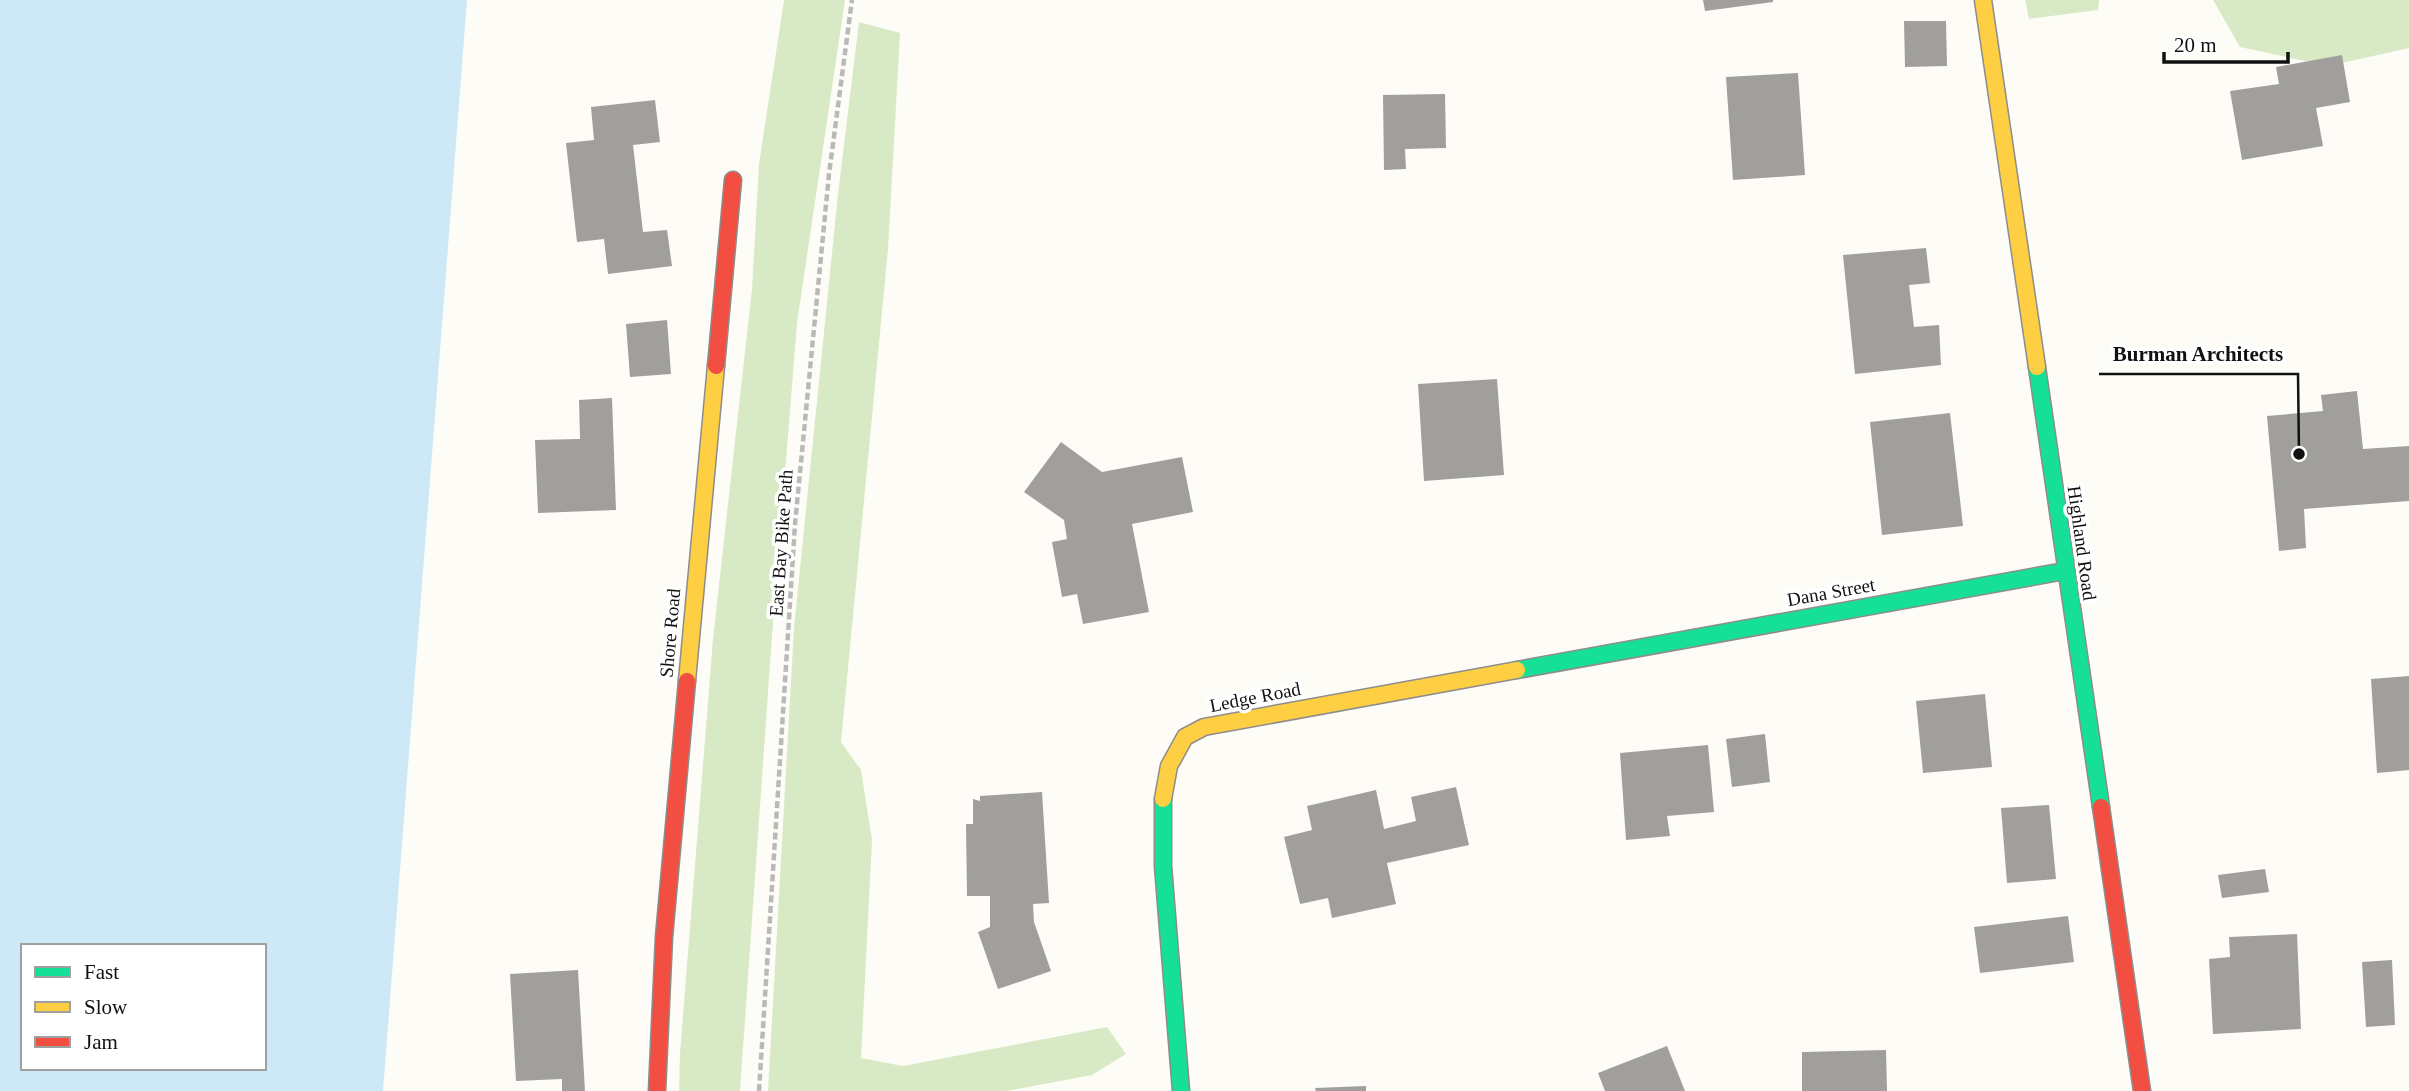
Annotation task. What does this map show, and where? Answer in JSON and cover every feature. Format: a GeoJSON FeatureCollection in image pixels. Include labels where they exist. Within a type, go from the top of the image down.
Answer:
{"type":"FeatureCollection","features":[{"type":"Feature","properties":{"kind":"street","name":"Highland Road"},"geometry":{"type":"LineString","coordinates":[[1983,0],[2142,1091]]}},
{"type":"Feature","properties":{"kind":"street","name":"Shore Road"},"geometry":{"type":"LineString","coordinates":[[657,1091],[664,937],[733,180]]}},
{"type":"Feature","properties":{"kind":"street","name":"Dana Street"},"geometry":{"type":"LineString","coordinates":[[1605,653],[2065,571]]}},
{"type":"Feature","properties":{"kind":"street","name":"Ledge Road"},"geometry":{"type":"LineString","coordinates":[[1181,1091],[1163,866],[1162,804],[1169,766],[1185,737],[1204,727],[1605,653]]}},
{"type":"Feature","properties":{"kind":"path","name":"East Bay Bike Path"},"geometry":{"type":"LineString","coordinates":[[759,1091],[796,511],[829,174],[852,0]]}},
{"type":"Feature","properties":{"kind":"green space"},"geometry":{"type":"Polygon","coordinates":[[[784,0],[845,0],[797,323],[740,1091],[679,1091],[713,639],[752,289],[759,164],[784,0]]]}},
{"type":"Feature","properties":{"kind":"green space"},"geometry":{"type":"Polygon","coordinates":[[[2025,0],[2099,0],[2098,10],[2029,19],[2025,0]]]}},
{"type":"Feature","properties":{"kind":"green space"},"geometry":{"type":"Polygon","coordinates":[[[2213,0],[2409,0],[2409,48],[2328,66],[2240,47],[2213,0]]]}},
{"type":"Feature","properties":{"kind":"green space"},"geometry":{"type":"Polygon","coordinates":[[[859,22],[900,33],[888,249],[841,742],[861,770],[872,840],[861,1058],[903,1066],[1107,1027],[1126,1054],[1092,1075],[1006,1091],[768,1091],[794,628],[838,194],[859,22]]]}},
{"type":"Feature","properties":{"kind":"water"},"geometry":{"type":"Polygon","coordinates":[[[0,0],[467,0],[383,1091],[0,1091],[0,0]]]}},
{"type":"Feature","properties":{"kind":"building"},"geometry":{"type":"Polygon","coordinates":[[[1703,0],[1773,0],[1773,2],[1705,11],[1703,0]]]}},
{"type":"Feature","properties":{"kind":"building"},"geometry":{"type":"Polygon","coordinates":[[[1904,21],[1946,21],[1947,66],[1905,67],[1904,21]]]}},
{"type":"Feature","properties":{"kind":"building"},"geometry":{"type":"Polygon","coordinates":[[[2342,55],[2350,102],[2316,108],[2323,146],[2242,160],[2230,91],[2279,84],[2276,67],[2342,55]]]}},
{"type":"Feature","properties":{"kind":"building"},"geometry":{"type":"Polygon","coordinates":[[[1798,73],[1805,175],[1733,180],[1726,77],[1798,73]]]}},
{"type":"Feature","properties":{"kind":"building"},"geometry":{"type":"Polygon","coordinates":[[[1445,94],[1446,148],[1405,149],[1406,169],[1384,170],[1383,95],[1445,94]]]}},
{"type":"Feature","properties":{"kind":"building"},"geometry":{"type":"Polygon","coordinates":[[[655,100],[660,142],[633,145],[643,232],[667,230],[672,266],[608,274],[604,239],[577,242],[566,143],[594,140],[591,107],[655,100]]]}},
{"type":"Feature","properties":{"kind":"building"},"geometry":{"type":"Polygon","coordinates":[[[1926,248],[1930,283],[1909,285],[1914,327],[1939,325],[1941,365],[1855,374],[1843,255],[1926,248]]]}},
{"type":"Feature","properties":{"kind":"building"},"geometry":{"type":"Polygon","coordinates":[[[667,320],[671,374],[630,377],[626,324],[667,320]]]}},
{"type":"Feature","properties":{"kind":"building"},"geometry":{"type":"Polygon","coordinates":[[[1497,379],[1504,475],[1424,481],[1418,384],[1497,379]]]}},
{"type":"Feature","properties":{"kind":"building"},"geometry":{"type":"Polygon","coordinates":[[[2357,391],[2363,449],[2409,446],[2409,501],[2304,509],[2306,548],[2279,551],[2267,416],[2323,411],[2321,395],[2357,391]]]}},
{"type":"Feature","properties":{"kind":"building"},"geometry":{"type":"Polygon","coordinates":[[[612,398],[616,510],[538,513],[535,440],[580,439],[579,400],[612,398]]]}},
{"type":"Feature","properties":{"kind":"building"},"geometry":{"type":"Polygon","coordinates":[[[1950,413],[1963,526],[1882,535],[1870,422],[1950,413]]]}},
{"type":"Feature","properties":{"kind":"building"},"geometry":{"type":"Polygon","coordinates":[[[1061,442],[1102,472],[1182,457],[1193,512],[1132,524],[1149,612],[1083,624],[1077,594],[1062,597],[1052,542],[1067,539],[1064,520],[1024,492],[1061,442]]]}},
{"type":"Feature","properties":{"kind":"building"},"geometry":{"type":"Polygon","coordinates":[[[2409,676],[2409,770],[2377,773],[2371,679],[2409,676]]]}},
{"type":"Feature","properties":{"kind":"building"},"geometry":{"type":"Polygon","coordinates":[[[1985,694],[1992,767],[1923,773],[1916,701],[1985,694]]]}},
{"type":"Feature","properties":{"kind":"building"},"geometry":{"type":"Polygon","coordinates":[[[1765,734],[1770,782],[1732,787],[1726,739],[1765,734]]]}},
{"type":"Feature","properties":{"kind":"building"},"geometry":{"type":"Polygon","coordinates":[[[1708,745],[1714,812],[1667,816],[1670,836],[1626,840],[1620,753],[1708,745]]]}},
{"type":"Feature","properties":{"kind":"building"},"geometry":{"type":"Polygon","coordinates":[[[1456,787],[1469,845],[1387,863],[1396,904],[1332,918],[1328,898],[1300,904],[1284,837],[1312,830],[1307,806],[1376,790],[1384,829],[1416,821],[1411,797],[1456,787]]]}},
{"type":"Feature","properties":{"kind":"building"},"geometry":{"type":"Polygon","coordinates":[[[1042,792],[1049,903],[1033,904],[1034,922],[1051,971],[998,989],[978,932],[990,927],[990,896],[967,896],[966,824],[973,824],[973,799],[980,801],[980,796],[1042,792]]]}},
{"type":"Feature","properties":{"kind":"building"},"geometry":{"type":"Polygon","coordinates":[[[2049,805],[2056,879],[2007,883],[2001,808],[2049,805]]]}},
{"type":"Feature","properties":{"kind":"building"},"geometry":{"type":"Polygon","coordinates":[[[2265,869],[2269,892],[2222,898],[2218,875],[2265,869]]]}},
{"type":"Feature","properties":{"kind":"building"},"geometry":{"type":"Polygon","coordinates":[[[2068,916],[2074,962],[1980,973],[1974,927],[2068,916]]]}},
{"type":"Feature","properties":{"kind":"building"},"geometry":{"type":"Polygon","coordinates":[[[2297,934],[2301,1029],[2213,1034],[2209,959],[2230,957],[2229,937],[2297,934]]]}},
{"type":"Feature","properties":{"kind":"building"},"geometry":{"type":"Polygon","coordinates":[[[2392,960],[2395,1025],[2366,1027],[2362,962],[2392,960]]]}},
{"type":"Feature","properties":{"kind":"building"},"geometry":{"type":"Polygon","coordinates":[[[578,970],[585,1091],[562,1091],[562,1079],[516,1081],[510,974],[578,970]]]}},
{"type":"Feature","properties":{"kind":"building"},"geometry":{"type":"Polygon","coordinates":[[[1667,1046],[1685,1091],[1605,1091],[1598,1073],[1667,1046]]]}},
{"type":"Feature","properties":{"kind":"building"},"geometry":{"type":"Polygon","coordinates":[[[1886,1050],[1887,1091],[1802,1091],[1802,1052],[1886,1050]]]}},
{"type":"Feature","properties":{"kind":"building"},"geometry":{"type":"Polygon","coordinates":[[[1366,1086],[1366,1091],[1316,1091],[1315,1088],[1366,1086]]]}},
{"type":"Feature","properties":{"kind":"traffic: fast"},"geometry":{"type":"LineString","coordinates":[[2037,367],[2101,807]]}},
{"type":"Feature","properties":{"kind":"traffic: fast"},"geometry":{"type":"LineString","coordinates":[[1517,670],[2065,571]]}},
{"type":"Feature","properties":{"kind":"traffic: fast"},"geometry":{"type":"LineString","coordinates":[[1163,799],[1163,866],[1181,1091]]}},
{"type":"Feature","properties":{"kind":"traffic: slow"},"geometry":{"type":"LineString","coordinates":[[1983,0],[2037,367]]}},
{"type":"Feature","properties":{"kind":"traffic: slow"},"geometry":{"type":"LineString","coordinates":[[687,681],[716,366]]}},
{"type":"Feature","properties":{"kind":"traffic: slow"},"geometry":{"type":"LineString","coordinates":[[1163,799],[1169,766],[1185,737],[1204,727],[1517,670]]}},
{"type":"Feature","properties":{"kind":"traffic: jam"},"geometry":{"type":"LineString","coordinates":[[716,366],[733,180]]}},
{"type":"Feature","properties":{"kind":"traffic: jam"},"geometry":{"type":"LineString","coordinates":[[657,1091],[664,937],[687,681]]}},
{"type":"Feature","properties":{"kind":"traffic: jam"},"geometry":{"type":"LineString","coordinates":[[2101,807],[2142,1091]]}},
{"type":"Feature","properties":{"kind":"place","name":"Burman Architects"},"geometry":{"type":"Point","coordinates":[2299,454]}}]}
